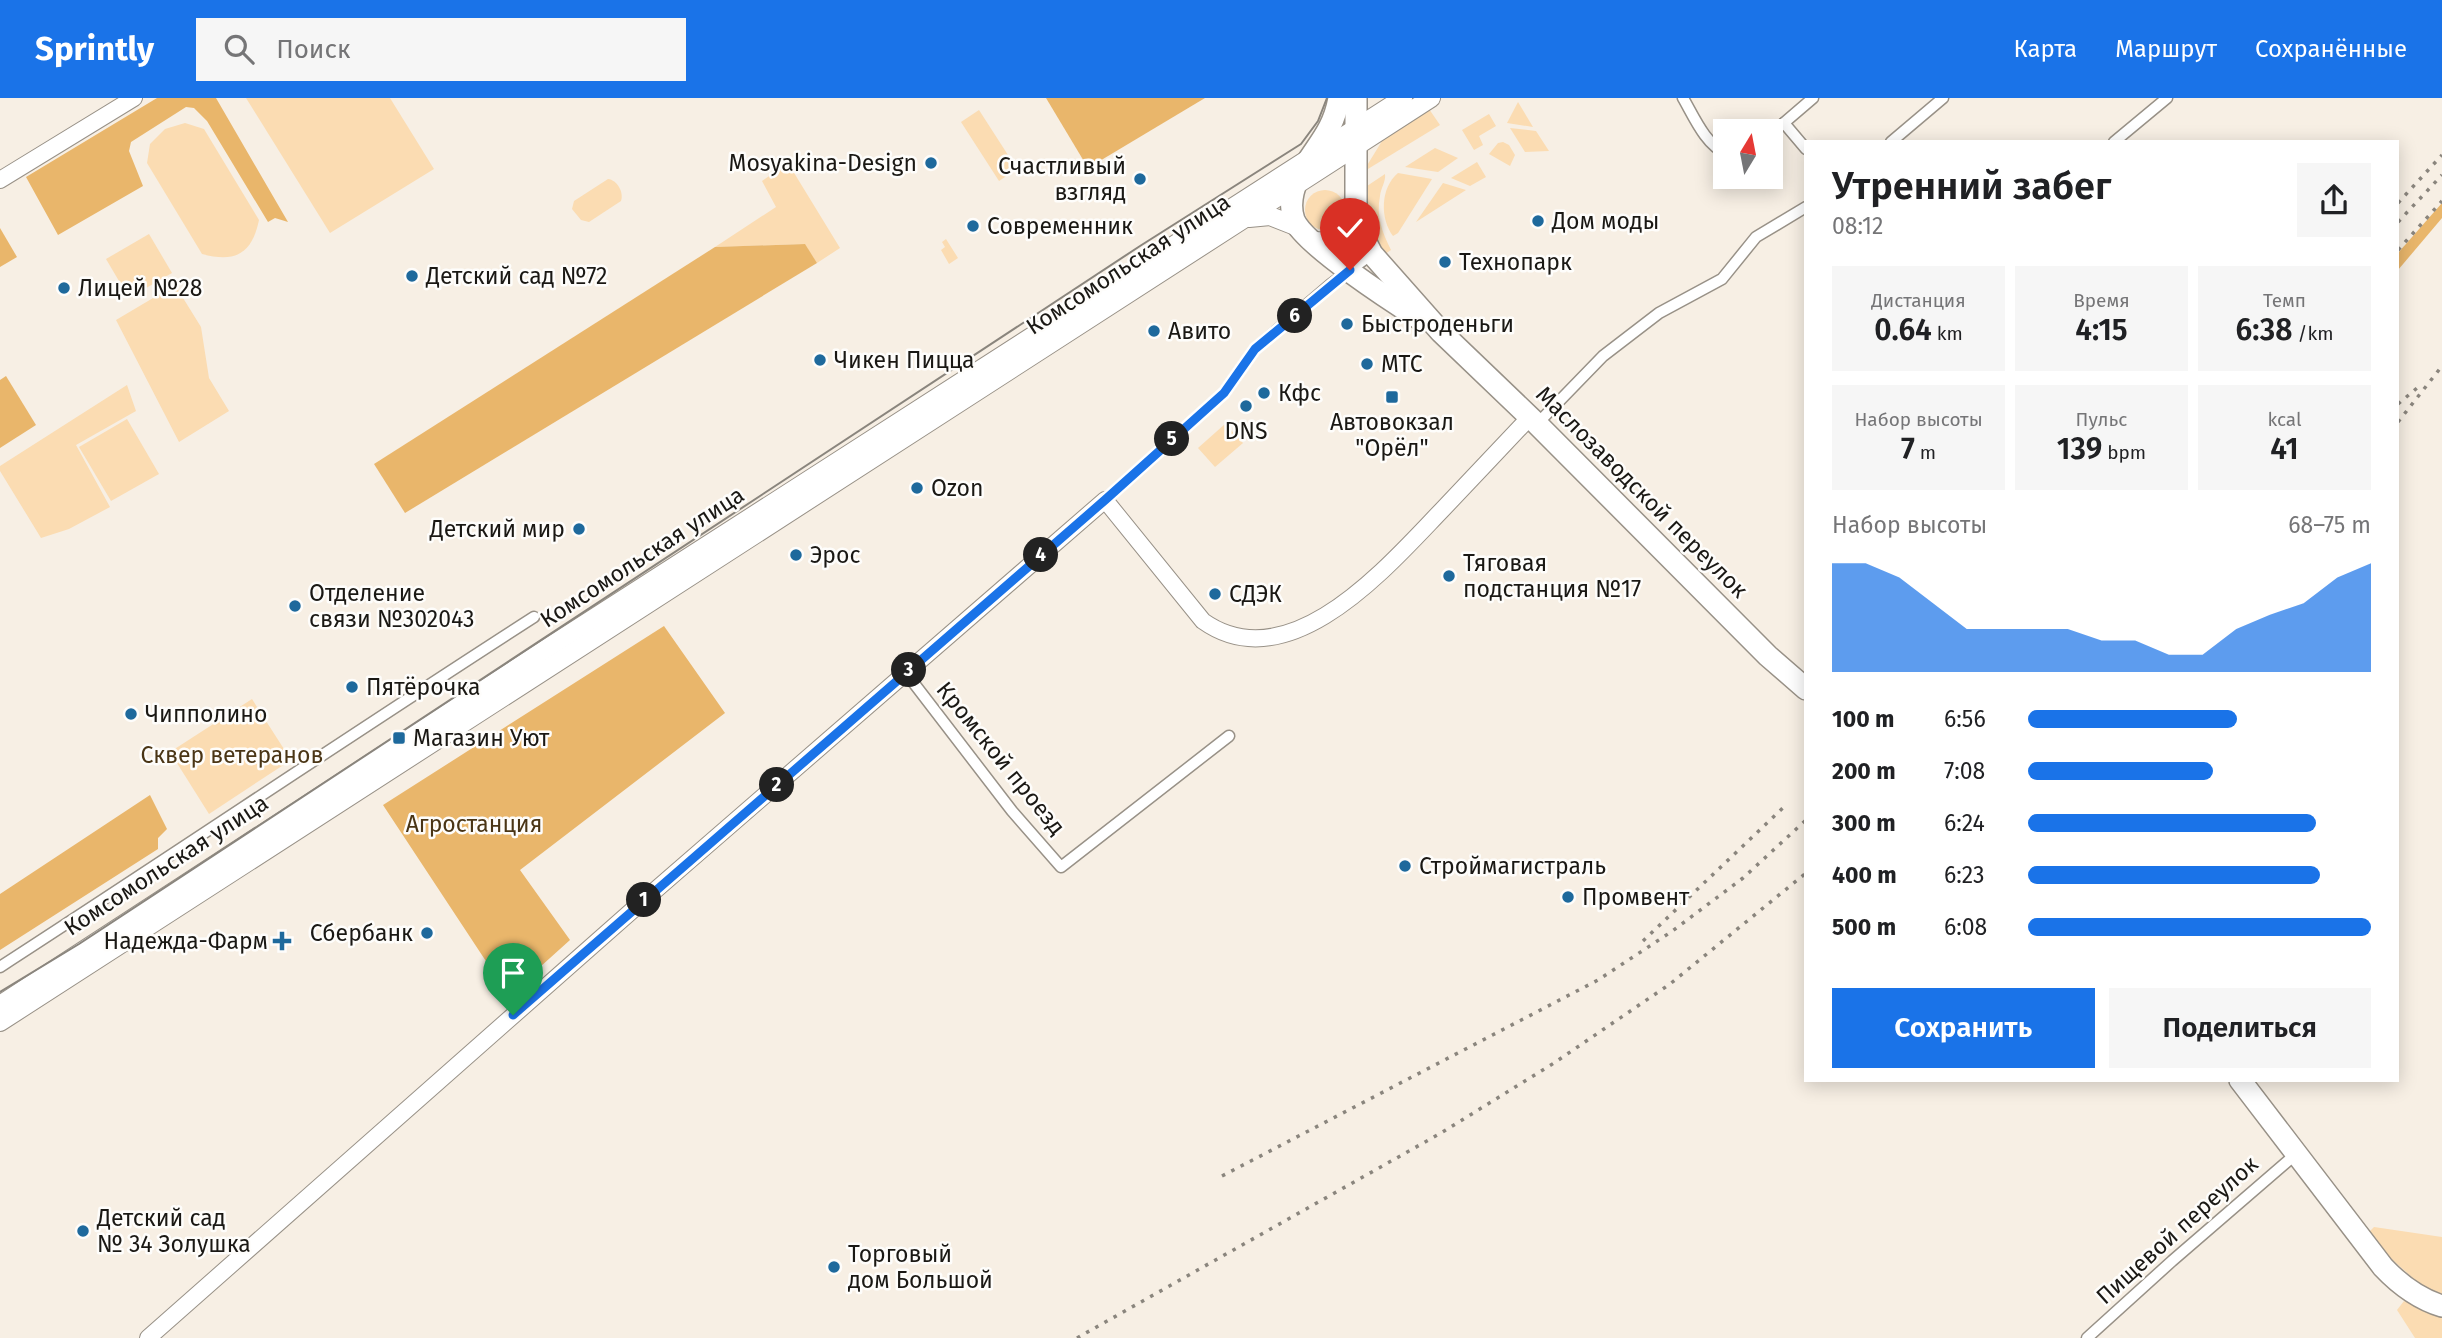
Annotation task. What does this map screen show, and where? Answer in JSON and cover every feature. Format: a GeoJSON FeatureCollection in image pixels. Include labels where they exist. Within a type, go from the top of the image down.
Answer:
{"type":"FeatureCollection","features":[{"type":"Feature","properties":{"kind":"highway"},"geometry":{"type":"LineString","coordinates":[[1322,160],[1339,98]]}},
{"type":"Feature","properties":{"kind":"highway"},"geometry":{"type":"LineString","coordinates":[[1355,206],[1356,98]]}},
{"type":"Feature","properties":{"kind":"highway","name":"Комсомольская улица"},"geometry":{"type":"LineString","coordinates":[[1295,186],[1322,160]]}},
{"type":"Feature","properties":{"kind":"highway"},"geometry":{"type":"LineString","coordinates":[[1295,186],[1291,209],[1304,234]]}},
{"type":"Feature","properties":{"kind":"highway","name":"Маслозаводской переулок"},"geometry":{"type":"LineString","coordinates":[[1355,206],[1358,227],[1372,254],[1441,332],[1534,420],[1769,656],[1804,687]]}},
{"type":"Feature","properties":{"kind":"highway","name":"Маслозаводской переулок"},"geometry":{"type":"LineString","coordinates":[[1304,234],[1391,300],[1441,332]]}},
{"type":"Feature","properties":{"kind":"highway"},"geometry":{"type":"LineString","coordinates":[[2242,1082],[2383,1267],[2406,1288],[2427,1301],[2442,1306]]}},
{"type":"Feature","properties":{"kind":"main road","name":"Комсомольская улица"},"geometry":{"type":"LineString","coordinates":[[0,1005],[552,645],[1322,160],[1356,137],[1403,98]]}},
{"type":"Feature","properties":{"kind":"main road","name":"Комсомольская улица"},"geometry":{"type":"LineString","coordinates":[[1356,137],[1431,98]]}},
{"type":"Feature","properties":{"kind":"main road"},"geometry":{"type":"LineString","coordinates":[[1245,219],[1260,215],[1270,216],[1304,234],[1334,242],[1343,238],[1354,227],[1355,206],[1343,174],[1322,160]]}},
{"type":"Feature","properties":{"kind":"main road","name":"Комсомольская улица"},"geometry":{"type":"LineString","coordinates":[[0,1021],[1295,186]]}},
{"type":"Feature","properties":{"kind":"street"},"geometry":{"type":"LineString","coordinates":[[0,180],[134,98]]}},
{"type":"Feature","properties":{"kind":"street"},"geometry":{"type":"LineString","coordinates":[[1683,98],[1713,144]]}},
{"type":"Feature","properties":{"kind":"street"},"geometry":{"type":"LineString","coordinates":[[1804,147],[1784,123],[1813,98]]}},
{"type":"Feature","properties":{"kind":"street"},"geometry":{"type":"LineString","coordinates":[[1893,140],[1944,98]]}},
{"type":"Feature","properties":{"kind":"street"},"geometry":{"type":"LineString","coordinates":[[2115,140],[2167,98]]}},
{"type":"Feature","properties":{"kind":"street"},"geometry":{"type":"LineString","coordinates":[[1105,500],[1203,621],[1217,631],[1248,639],[1268,638],[1298,630],[1316,621],[1366,585],[1396,559],[1534,420],[1603,356],[1659,313],[1722,279],[1756,237],[1804,208]]}},
{"type":"Feature","properties":{"kind":"street"},"geometry":{"type":"LineString","coordinates":[[148,1338],[533,998],[1105,500],[1224,393],[1255,349],[1372,254]]}},
{"type":"Feature","properties":{"kind":"street"},"geometry":{"type":"LineString","coordinates":[[0,967],[196,841],[385,712],[534,617]]}},
{"type":"Feature","properties":{"kind":"street","name":"Кромской проезд"},"geometry":{"type":"LineString","coordinates":[[906,673],[1012,811],[1061,867],[1229,736]]}},
{"type":"Feature","properties":{"kind":"street","name":"Пищевой переулок"},"geometry":{"type":"LineString","coordinates":[[2087,1338],[2296,1154]]}},
{"type":"Feature","properties":{"kind":"green space"},"geometry":{"type":"Polygon","coordinates":[[[157,98],[216,98],[288,222],[275,218],[268,222],[207,121],[194,108],[186,107],[131,142],[129,151],[143,186],[58,235],[26,177],[157,98]]]}},
{"type":"Feature","properties":{"kind":"green space"},"geometry":{"type":"Polygon","coordinates":[[[246,98],[390,98],[434,169],[330,233],[246,98]]]}},
{"type":"Feature","properties":{"kind":"green space"},"geometry":{"type":"Polygon","coordinates":[[[1046,98],[1205,98],[1088,168],[1046,98]]]}},
{"type":"Feature","properties":{"kind":"green space"},"geometry":{"type":"Polygon","coordinates":[[[1518,102],[1533,127],[1507,123],[1518,102]]]}},
{"type":"Feature","properties":{"kind":"green space"},"geometry":{"type":"Polygon","coordinates":[[[1429,109],[1440,125],[1363,172],[1382,141],[1429,109]]]}},
{"type":"Feature","properties":{"kind":"green space"},"geometry":{"type":"Polygon","coordinates":[[[979,110],[1017,169],[999,181],[961,122],[979,110]]]}},
{"type":"Feature","properties":{"kind":"green space"},"geometry":{"type":"Polygon","coordinates":[[[1489,114],[1496,126],[1479,136],[1483,145],[1474,150],[1462,130],[1489,114]]]}},
{"type":"Feature","properties":{"kind":"green space"},"geometry":{"type":"Polygon","coordinates":[[[185,123],[204,129],[259,220],[247,248],[233,256],[214,257],[202,254],[147,163],[150,144],[165,129],[185,123]]]}},
{"type":"Feature","properties":{"kind":"green space"},"geometry":{"type":"Polygon","coordinates":[[[1510,128],[1536,131],[1549,151],[1525,152],[1510,128]]]}},
{"type":"Feature","properties":{"kind":"green space"},"geometry":{"type":"Polygon","coordinates":[[[1498,143],[1509,145],[1515,155],[1510,166],[1489,154],[1498,143]]]}},
{"type":"Feature","properties":{"kind":"green space"},"geometry":{"type":"Polygon","coordinates":[[[1435,148],[1458,158],[1438,172],[1405,167],[1435,148]]]}},
{"type":"Feature","properties":{"kind":"green space"},"geometry":{"type":"Polygon","coordinates":[[[1477,162],[1486,177],[1470,186],[1451,178],[1477,162]]]}},
{"type":"Feature","properties":{"kind":"green space"},"geometry":{"type":"Polygon","coordinates":[[[788,163],[840,248],[817,263],[804,244],[715,247],[776,207],[762,181],[788,163]]]}},
{"type":"Feature","properties":{"kind":"green space"},"geometry":{"type":"Polygon","coordinates":[[[1398,173],[1432,179],[1398,233],[1393,236],[1386,221],[1384,204],[1388,187],[1398,173]]]}},
{"type":"Feature","properties":{"kind":"green space"},"geometry":{"type":"Polygon","coordinates":[[[1385,174],[1379,217],[1391,250],[1385,254],[1372,235],[1366,218],[1362,178],[1367,186],[1385,174]]]}},
{"type":"Feature","properties":{"kind":"green space"},"geometry":{"type":"Polygon","coordinates":[[[608,179],[619,187],[621,201],[589,222],[581,220],[572,209],[574,201],[608,179]]]}},
{"type":"Feature","properties":{"kind":"green space"},"geometry":{"type":"Polygon","coordinates":[[[1443,183],[1466,190],[1416,222],[1443,183]]]}},
{"type":"Feature","properties":{"kind":"green space"},"geometry":{"type":"Polygon","coordinates":[[[1325,190],[1339,196],[1345,210],[1339,224],[1325,230],[1311,224],[1305,210],[1311,196],[1325,190]]]}},
{"type":"Feature","properties":{"kind":"green space"},"geometry":{"type":"Polygon","coordinates":[[[2442,203],[2442,218],[2399,269],[2399,252],[2442,203]]]}},
{"type":"Feature","properties":{"kind":"green space"},"geometry":{"type":"Polygon","coordinates":[[[0,228],[17,257],[0,267],[0,228]]]}},
{"type":"Feature","properties":{"kind":"green space"},"geometry":{"type":"Polygon","coordinates":[[[149,234],[172,273],[129,298],[106,259],[149,234]]]}},
{"type":"Feature","properties":{"kind":"green space"},"geometry":{"type":"Polygon","coordinates":[[[946,239],[958,258],[949,264],[941,250],[945,247],[942,242],[946,239]]]}},
{"type":"Feature","properties":{"kind":"green space"},"geometry":{"type":"Polygon","coordinates":[[[805,244],[817,263],[405,513],[374,464],[715,247],[805,244]]]}},
{"type":"Feature","properties":{"kind":"green space"},"geometry":{"type":"Polygon","coordinates":[[[175,285],[201,327],[209,378],[229,411],[179,442],[116,320],[175,285]]]}},
{"type":"Feature","properties":{"kind":"green space"},"geometry":{"type":"Polygon","coordinates":[[[6,376],[36,425],[0,448],[0,380],[6,376]]]}},
{"type":"Feature","properties":{"kind":"green space"},"geometry":{"type":"Polygon","coordinates":[[[127,385],[136,411],[76,445],[110,507],[69,529],[41,538],[0,471],[0,466],[127,385]]]}},
{"type":"Feature","properties":{"kind":"green space"},"geometry":{"type":"Polygon","coordinates":[[[127,419],[159,474],[111,501],[79,447],[127,419]]]}},
{"type":"Feature","properties":{"kind":"green space"},"geometry":{"type":"Polygon","coordinates":[[[1225,424],[1243,443],[1215,467],[1198,448],[1225,424]]]}},
{"type":"Feature","properties":{"kind":"green space","name":"Агростанция"},"geometry":{"type":"Polygon","coordinates":[[[664,626],[725,713],[520,870],[570,940],[520,985],[503,987],[383,805],[664,626]]]}},
{"type":"Feature","properties":{"kind":"green space","name":"Сквер ветеранов"},"geometry":{"type":"Polygon","coordinates":[[[252,699],[291,760],[209,814],[170,752],[252,699]]]}},
{"type":"Feature","properties":{"kind":"green space"},"geometry":{"type":"Polygon","coordinates":[[[150,795],[167,829],[158,838],[158,849],[0,950],[0,894],[150,795]]]}},
{"type":"Feature","properties":{"kind":"green space"},"geometry":{"type":"Polygon","coordinates":[[[2374,1227],[2442,1237],[2442,1296],[2424,1288],[2369,1239],[2369,1232],[2374,1227]]]}},
{"type":"Feature","properties":{"kind":"green space"},"geometry":{"type":"Polygon","coordinates":[[[2404,1301],[2442,1317],[2442,1338],[2415,1338],[2397,1310],[2404,1301]]]}},
{"type":"Feature","properties":{"kind":"tram line"},"geometry":{"type":"LineString","coordinates":[[0,992],[79,944],[1140,246],[1301,144],[1318,121],[1327,98]]}},
{"type":"Feature","properties":{"kind":"railway"},"geometry":{"type":"LineString","coordinates":[[2399,202],[2442,155]]}},
{"type":"Feature","properties":{"kind":"railway"},"geometry":{"type":"LineString","coordinates":[[2399,221],[2442,175]]}},
{"type":"Feature","properties":{"kind":"railway"},"geometry":{"type":"LineString","coordinates":[[2399,249],[2442,201]]}},
{"type":"Feature","properties":{"kind":"railway"},"geometry":{"type":"LineString","coordinates":[[2399,421],[2442,366]]}},
{"type":"Feature","properties":{"kind":"railway"},"geometry":{"type":"LineString","coordinates":[[2399,403],[2417,388]]}},
{"type":"Feature","properties":{"kind":"railway"},"geometry":{"type":"LineString","coordinates":[[1643,941],[1787,804]]}},
{"type":"Feature","properties":{"kind":"railway"},"geometry":{"type":"LineString","coordinates":[[1222,1176],[1598,980],[1671,932],[1743,878],[1804,822]]}},
{"type":"Feature","properties":{"kind":"railway"},"geometry":{"type":"LineString","coordinates":[[1077,1338],[1441,1133],[1554,1063],[1670,984],[1804,875]]}},
{"type":"Feature","properties":{"kind":"place","name":"Mosyakina-Design"},"geometry":{"type":"Point","coordinates":[931,163]}},
{"type":"Feature","properties":{"kind":"place","name":"Счастливый взгляд"},"geometry":{"type":"Point","coordinates":[1140,179]}},
{"type":"Feature","properties":{"kind":"place","name":"Дом моды"},"geometry":{"type":"Point","coordinates":[1538,221]}},
{"type":"Feature","properties":{"kind":"place","name":"Современник"},"geometry":{"type":"Point","coordinates":[973,226]}},
{"type":"Feature","properties":{"kind":"place","name":"Технопарк"},"geometry":{"type":"Point","coordinates":[1445,262]}},
{"type":"Feature","properties":{"kind":"place","name":"Детский сад №72"},"geometry":{"type":"Point","coordinates":[412,276]}},
{"type":"Feature","properties":{"kind":"place","name":"Лицей №28"},"geometry":{"type":"Point","coordinates":[64,288]}},
{"type":"Feature","properties":{"kind":"place","name":"Быстроденьги"},"geometry":{"type":"Point","coordinates":[1347,324]}},
{"type":"Feature","properties":{"kind":"place","name":"Авито"},"geometry":{"type":"Point","coordinates":[1154,331]}},
{"type":"Feature","properties":{"kind":"place","name":"Чикен Пицца"},"geometry":{"type":"Point","coordinates":[820,360]}},
{"type":"Feature","properties":{"kind":"place","name":"МТС"},"geometry":{"type":"Point","coordinates":[1367,364]}},
{"type":"Feature","properties":{"kind":"place","name":"Кфс"},"geometry":{"type":"Point","coordinates":[1264,393]}},
{"type":"Feature","properties":{"kind":"place","name":"Автовокзал \"Орёл\""},"geometry":{"type":"Point","coordinates":[1392,397]}},
{"type":"Feature","properties":{"kind":"place","name":"DNS"},"geometry":{"type":"Point","coordinates":[1246,406]}},
{"type":"Feature","properties":{"kind":"place","name":"Ozon"},"geometry":{"type":"Point","coordinates":[917,488]}},
{"type":"Feature","properties":{"kind":"place","name":"Детский мир"},"geometry":{"type":"Point","coordinates":[579,529]}},
{"type":"Feature","properties":{"kind":"place","name":"Эрос"},"geometry":{"type":"Point","coordinates":[796,555]}},
{"type":"Feature","properties":{"kind":"place","name":"Тяговая подстанция №17"},"geometry":{"type":"Point","coordinates":[1449,576]}},
{"type":"Feature","properties":{"kind":"place","name":"СДЭК"},"geometry":{"type":"Point","coordinates":[1215,594]}},
{"type":"Feature","properties":{"kind":"place","name":"Отделение связи №302043"},"geometry":{"type":"Point","coordinates":[295,606]}},
{"type":"Feature","properties":{"kind":"place","name":"Пятёрочка"},"geometry":{"type":"Point","coordinates":[352,687]}},
{"type":"Feature","properties":{"kind":"place","name":"Чипполино"},"geometry":{"type":"Point","coordinates":[131,714]}},
{"type":"Feature","properties":{"kind":"place","name":"Магазин Уют"},"geometry":{"type":"Point","coordinates":[399,738]}},
{"type":"Feature","properties":{"kind":"place","name":"Строймагистраль"},"geometry":{"type":"Point","coordinates":[1405,866]}},
{"type":"Feature","properties":{"kind":"place","name":"Промвент"},"geometry":{"type":"Point","coordinates":[1568,897]}},
{"type":"Feature","properties":{"kind":"place","name":"Сбербанк"},"geometry":{"type":"Point","coordinates":[427,933]}},
{"type":"Feature","properties":{"kind":"place","name":"Надежда-Фарм"},"geometry":{"type":"Point","coordinates":[282,941]}},
{"type":"Feature","properties":{"kind":"place","name":"Детский сад № 34 Золушка"},"geometry":{"type":"Point","coordinates":[83,1231]}},
{"type":"Feature","properties":{"kind":"place","name":"Торговый дом Большой"},"geometry":{"type":"Point","coordinates":[834,1267]}},
{"type":"Feature","properties":{"kind":"route"},"geometry":{"type":"LineString","coordinates":[[513,1015],[1105,500],[1224,393],[1255,349],[1350,270]]}}]}
